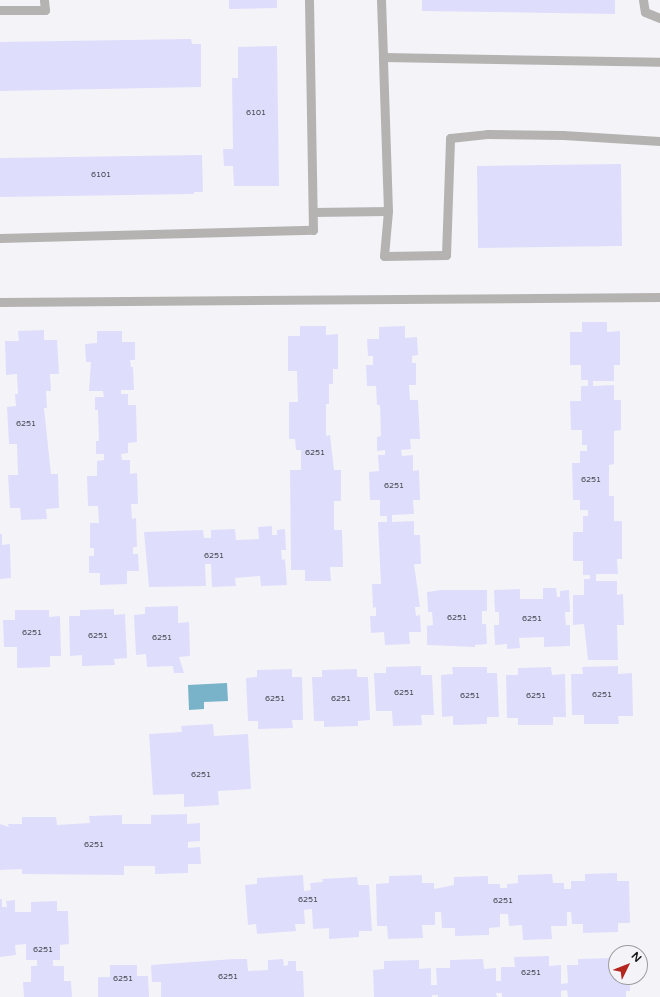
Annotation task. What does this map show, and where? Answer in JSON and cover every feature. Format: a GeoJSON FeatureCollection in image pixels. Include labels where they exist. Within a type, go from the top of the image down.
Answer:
{"type":"FeatureCollection","features":[{"type":"Feature","properties":{"kind":"lane"},"geometry":{"type":"LineString","coordinates":[[0,10],[44,10],[44,0]]}},
{"type":"Feature","properties":{"kind":"lane"},"geometry":{"type":"LineString","coordinates":[[0,238],[313,230],[309,0]]}},
{"type":"Feature","properties":{"kind":"lane"},"geometry":{"type":"LineString","coordinates":[[381,0],[388,211],[384,256],[446,255],[450,138],[495,134],[660,141]]}},
{"type":"Feature","properties":{"kind":"lane"},"geometry":{"type":"LineString","coordinates":[[643,0],[645,12],[660,18]]}},
{"type":"Feature","properties":{"kind":"lane"},"geometry":{"type":"LineString","coordinates":[[383,57],[660,62]]}},
{"type":"Feature","properties":{"kind":"lane"},"geometry":{"type":"LineString","coordinates":[[313,212],[388,211]]}},
{"type":"Feature","properties":{"kind":"lane"},"geometry":{"type":"LineString","coordinates":[[0,302],[660,297]]}},
{"type":"Feature","properties":{"kind":"water"},"geometry":{"type":"Polygon","coordinates":[[[227,683],[228,701],[204,702],[204,709],[189,710],[188,685],[227,683]]]}},
{"type":"Feature","properties":{"kind":"building"},"geometry":{"type":"Polygon","coordinates":[[[229,0],[277,0],[277,8],[229,9],[229,0]]]}},
{"type":"Feature","properties":{"kind":"building"},"geometry":{"type":"Polygon","coordinates":[[[422,0],[615,0],[615,14],[422,11],[422,0]]]}},
{"type":"Feature","properties":{"kind":"building"},"geometry":{"type":"Polygon","coordinates":[[[191,39],[192,44],[201,44],[201,87],[0,91],[0,42],[191,39]]]}},
{"type":"Feature","properties":{"kind":"building"},"geometry":{"type":"Polygon","coordinates":[[[277,46],[279,186],[234,186],[233,166],[224,166],[223,149],[233,149],[232,78],[238,78],[238,47],[277,46]]]}},
{"type":"Feature","properties":{"kind":"building"},"geometry":{"type":"Polygon","coordinates":[[[202,155],[203,192],[194,192],[194,194],[0,197],[0,158],[202,155]]]}},
{"type":"Feature","properties":{"kind":"building"},"geometry":{"type":"Polygon","coordinates":[[[621,164],[622,246],[478,248],[477,166],[621,164]]]}},
{"type":"Feature","properties":{"kind":"building"},"geometry":{"type":"Polygon","coordinates":[[[582,322],[607,322],[607,332],[620,331],[620,365],[614,365],[614,381],[593,381],[593,386],[614,385],[614,400],[621,400],[621,430],[614,431],[614,464],[609,465],[609,496],[614,496],[614,521],[622,521],[622,559],[617,559],[618,574],[596,574],[596,581],[617,581],[617,595],[623,594],[624,625],[617,625],[618,660],[588,660],[584,624],[573,625],[573,595],[584,595],[584,579],[590,579],[590,575],[583,575],[583,561],[573,561],[573,532],[583,532],[583,516],[588,516],[588,510],[580,510],[580,500],[573,500],[572,463],[580,463],[580,451],[587,451],[587,445],[582,445],[582,430],[571,430],[570,401],[581,401],[581,386],[588,386],[588,380],[581,380],[581,365],[570,365],[570,332],[582,332],[582,322]]]}},
{"type":"Feature","properties":{"kind":"building"},"geometry":{"type":"Polygon","coordinates":[[[300,326],[326,326],[326,335],[338,334],[338,369],[333,369],[333,384],[329,384],[329,404],[326,404],[326,436],[330,435],[334,470],[341,470],[341,501],[334,501],[334,530],[342,530],[343,567],[330,567],[331,581],[305,581],[305,570],[291,570],[290,470],[301,470],[301,450],[296,450],[295,439],[289,439],[289,402],[298,402],[297,371],[288,371],[288,336],[300,336],[300,326]]]}},
{"type":"Feature","properties":{"kind":"building"},"geometry":{"type":"Polygon","coordinates":[[[405,326],[405,338],[417,337],[418,355],[412,356],[412,363],[416,363],[416,385],[409,385],[410,400],[418,400],[420,439],[410,439],[411,449],[401,450],[402,456],[413,455],[413,471],[419,470],[420,500],[413,500],[414,514],[392,515],[392,522],[414,521],[414,535],[420,535],[421,564],[414,564],[420,607],[415,607],[416,616],[420,615],[421,632],[409,632],[410,644],[385,645],[384,632],[371,633],[370,616],[376,616],[376,607],[373,608],[372,584],[381,584],[378,522],[387,522],[387,516],[380,516],[380,500],[370,500],[369,472],[379,471],[378,455],[385,455],[385,450],[377,451],[377,437],[381,436],[380,405],[377,405],[376,386],[367,386],[366,365],[373,365],[373,356],[368,356],[367,339],[379,339],[379,327],[405,326]]]}},
{"type":"Feature","properties":{"kind":"building"},"geometry":{"type":"Polygon","coordinates":[[[44,330],[44,340],[57,340],[59,374],[50,374],[51,391],[46,391],[47,408],[44,408],[51,474],[58,474],[59,508],[46,509],[47,519],[21,520],[20,508],[10,508],[8,475],[18,475],[17,444],[9,444],[7,407],[16,406],[15,394],[18,394],[17,374],[6,375],[5,341],[19,341],[18,331],[44,330]]]}},
{"type":"Feature","properties":{"kind":"building"},"geometry":{"type":"Polygon","coordinates":[[[97,331],[122,331],[122,342],[135,342],[135,360],[130,360],[131,367],[133,367],[134,390],[121,390],[121,394],[128,394],[128,405],[136,405],[137,442],[128,443],[128,453],[121,454],[122,460],[130,460],[130,474],[137,473],[138,504],[131,504],[132,519],[136,518],[137,547],[133,547],[133,554],[138,554],[139,571],[127,571],[127,584],[100,585],[100,573],[89,573],[89,556],[94,556],[94,548],[90,548],[90,523],[99,523],[98,506],[88,506],[87,476],[97,476],[97,461],[104,460],[104,454],[96,454],[96,441],[99,441],[98,410],[95,410],[95,397],[104,397],[103,391],[89,391],[91,362],[86,362],[85,344],[97,343],[97,331]]]}},
{"type":"Feature","properties":{"kind":"building"},"geometry":{"type":"Polygon","coordinates":[[[272,526],[272,535],[277,535],[277,530],[285,529],[286,550],[281,550],[282,560],[285,559],[287,585],[261,586],[260,576],[235,578],[236,586],[212,587],[211,564],[205,564],[206,586],[149,587],[144,532],[203,530],[204,538],[211,538],[211,530],[235,529],[236,540],[259,539],[258,527],[272,526]]]}},
{"type":"Feature","properties":{"kind":"building"},"geometry":{"type":"Polygon","coordinates":[[[0,534],[2,534],[2,545],[10,544],[11,578],[0,579],[0,534]]]}},
{"type":"Feature","properties":{"kind":"building"},"geometry":{"type":"Polygon","coordinates":[[[543,588],[556,588],[557,597],[560,597],[560,591],[569,590],[570,612],[565,612],[566,625],[570,625],[570,646],[544,647],[544,637],[519,638],[520,648],[507,649],[507,644],[495,645],[494,625],[499,625],[499,612],[495,612],[494,590],[520,589],[520,599],[543,599],[543,588]]]}},
{"type":"Feature","properties":{"kind":"building"},"geometry":{"type":"Polygon","coordinates":[[[441,590],[487,590],[487,611],[482,611],[482,624],[486,624],[487,644],[475,645],[475,647],[427,645],[427,626],[433,625],[432,612],[428,612],[427,592],[441,590]]]}},
{"type":"Feature","properties":{"kind":"building"},"geometry":{"type":"Polygon","coordinates":[[[178,606],[178,623],[189,622],[190,656],[179,657],[184,673],[174,673],[173,666],[147,667],[146,654],[136,655],[134,615],[145,614],[145,607],[178,606]]]}},
{"type":"Feature","properties":{"kind":"building"},"geometry":{"type":"Polygon","coordinates":[[[114,609],[114,615],[125,614],[127,658],[114,659],[115,665],[82,666],[82,655],[70,656],[69,616],[80,616],[80,610],[114,609]]]}},
{"type":"Feature","properties":{"kind":"building"},"geometry":{"type":"Polygon","coordinates":[[[15,610],[49,610],[49,617],[60,616],[61,656],[50,656],[50,667],[17,668],[17,647],[4,647],[3,620],[15,620],[15,610]]]}},
{"type":"Feature","properties":{"kind":"building"},"geometry":{"type":"Polygon","coordinates":[[[421,666],[421,675],[432,675],[434,715],[421,715],[422,725],[393,726],[392,711],[376,711],[374,673],[386,673],[386,667],[421,666]]]}},
{"type":"Feature","properties":{"kind":"building"},"geometry":{"type":"Polygon","coordinates":[[[618,666],[618,674],[632,673],[633,716],[618,716],[619,724],[584,724],[584,715],[572,715],[571,674],[583,674],[582,667],[618,666]]]}},
{"type":"Feature","properties":{"kind":"building"},"geometry":{"type":"Polygon","coordinates":[[[452,667],[487,667],[487,673],[497,673],[499,717],[487,717],[487,724],[453,725],[453,716],[442,717],[441,675],[453,674],[452,667]]]}},
{"type":"Feature","properties":{"kind":"building"},"geometry":{"type":"Polygon","coordinates":[[[551,667],[552,675],[565,674],[566,717],[553,717],[553,725],[518,725],[518,718],[507,718],[506,675],[518,675],[518,668],[551,667]]]}},
{"type":"Feature","properties":{"kind":"building"},"geometry":{"type":"Polygon","coordinates":[[[292,669],[292,677],[302,677],[303,720],[292,720],[293,728],[258,729],[258,721],[248,721],[246,678],[257,677],[257,670],[292,669]]]}},
{"type":"Feature","properties":{"kind":"building"},"geometry":{"type":"Polygon","coordinates":[[[357,669],[357,677],[368,677],[370,720],[358,721],[358,726],[324,727],[324,721],[314,721],[312,677],[322,677],[322,670],[357,669]]]}},
{"type":"Feature","properties":{"kind":"building"},"geometry":{"type":"Polygon","coordinates":[[[213,724],[214,736],[248,734],[251,789],[218,791],[219,805],[184,807],[184,794],[153,795],[149,734],[182,732],[181,726],[213,724]]]}},
{"type":"Feature","properties":{"kind":"building"},"geometry":{"type":"Polygon","coordinates":[[[187,814],[187,824],[200,823],[200,841],[188,842],[188,848],[200,847],[201,864],[188,864],[188,873],[155,874],[155,866],[124,866],[124,875],[22,874],[22,869],[0,870],[0,824],[9,827],[8,824],[22,824],[22,817],[56,817],[57,825],[90,823],[89,816],[122,815],[122,824],[151,824],[151,815],[187,814]]]}},
{"type":"Feature","properties":{"kind":"building"},"geometry":{"type":"Polygon","coordinates":[[[617,873],[617,881],[629,881],[630,923],[618,923],[618,932],[583,933],[583,924],[572,924],[571,912],[567,912],[567,926],[551,926],[552,939],[523,940],[522,925],[509,926],[508,914],[500,914],[500,927],[489,928],[489,935],[455,936],[455,928],[442,928],[441,912],[435,912],[435,925],[422,925],[423,938],[388,939],[387,926],[377,926],[376,884],[389,883],[389,876],[422,875],[422,883],[434,883],[434,889],[454,885],[454,877],[488,876],[488,884],[500,884],[500,888],[507,888],[507,884],[518,883],[518,875],[552,874],[553,883],[564,883],[564,889],[571,889],[571,881],[585,881],[585,874],[617,873]]]}},
{"type":"Feature","properties":{"kind":"building"},"geometry":{"type":"Polygon","coordinates":[[[303,875],[304,891],[311,890],[310,883],[323,882],[322,879],[357,877],[358,885],[369,885],[372,931],[359,931],[359,937],[329,939],[329,928],[313,929],[312,909],[304,910],[305,924],[295,924],[296,931],[257,934],[256,924],[248,925],[245,885],[257,884],[257,878],[303,875]]]}},
{"type":"Feature","properties":{"kind":"building"},"geometry":{"type":"Polygon","coordinates":[[[0,899],[2,899],[2,907],[7,907],[6,901],[15,900],[15,912],[31,912],[31,902],[57,901],[57,911],[68,911],[69,944],[60,945],[60,960],[53,960],[53,966],[64,966],[64,981],[71,981],[72,997],[24,997],[23,982],[31,982],[31,966],[37,966],[37,960],[26,960],[26,944],[15,945],[16,955],[0,957],[0,899]]]}},
{"type":"Feature","properties":{"kind":"building"},"geometry":{"type":"Polygon","coordinates":[[[549,956],[549,966],[561,965],[561,984],[568,983],[567,965],[578,965],[578,959],[608,958],[608,985],[630,985],[630,991],[626,991],[626,997],[568,997],[567,990],[561,991],[561,997],[502,997],[502,993],[496,993],[497,997],[438,997],[438,995],[432,995],[432,997],[374,997],[373,970],[384,969],[384,961],[419,960],[419,969],[431,968],[431,985],[437,985],[436,968],[450,968],[450,960],[483,959],[484,969],[496,968],[496,981],[501,981],[501,967],[515,967],[514,957],[549,956]]]}},
{"type":"Feature","properties":{"kind":"building"},"geometry":{"type":"Polygon","coordinates":[[[247,959],[248,971],[268,970],[268,960],[283,959],[284,966],[288,965],[288,961],[296,961],[296,971],[303,971],[304,997],[161,997],[161,982],[152,982],[151,965],[247,959]]]}},
{"type":"Feature","properties":{"kind":"building"},"geometry":{"type":"Polygon","coordinates":[[[110,965],[137,965],[137,976],[148,976],[149,997],[98,997],[98,977],[110,977],[110,965]]]}}]}
